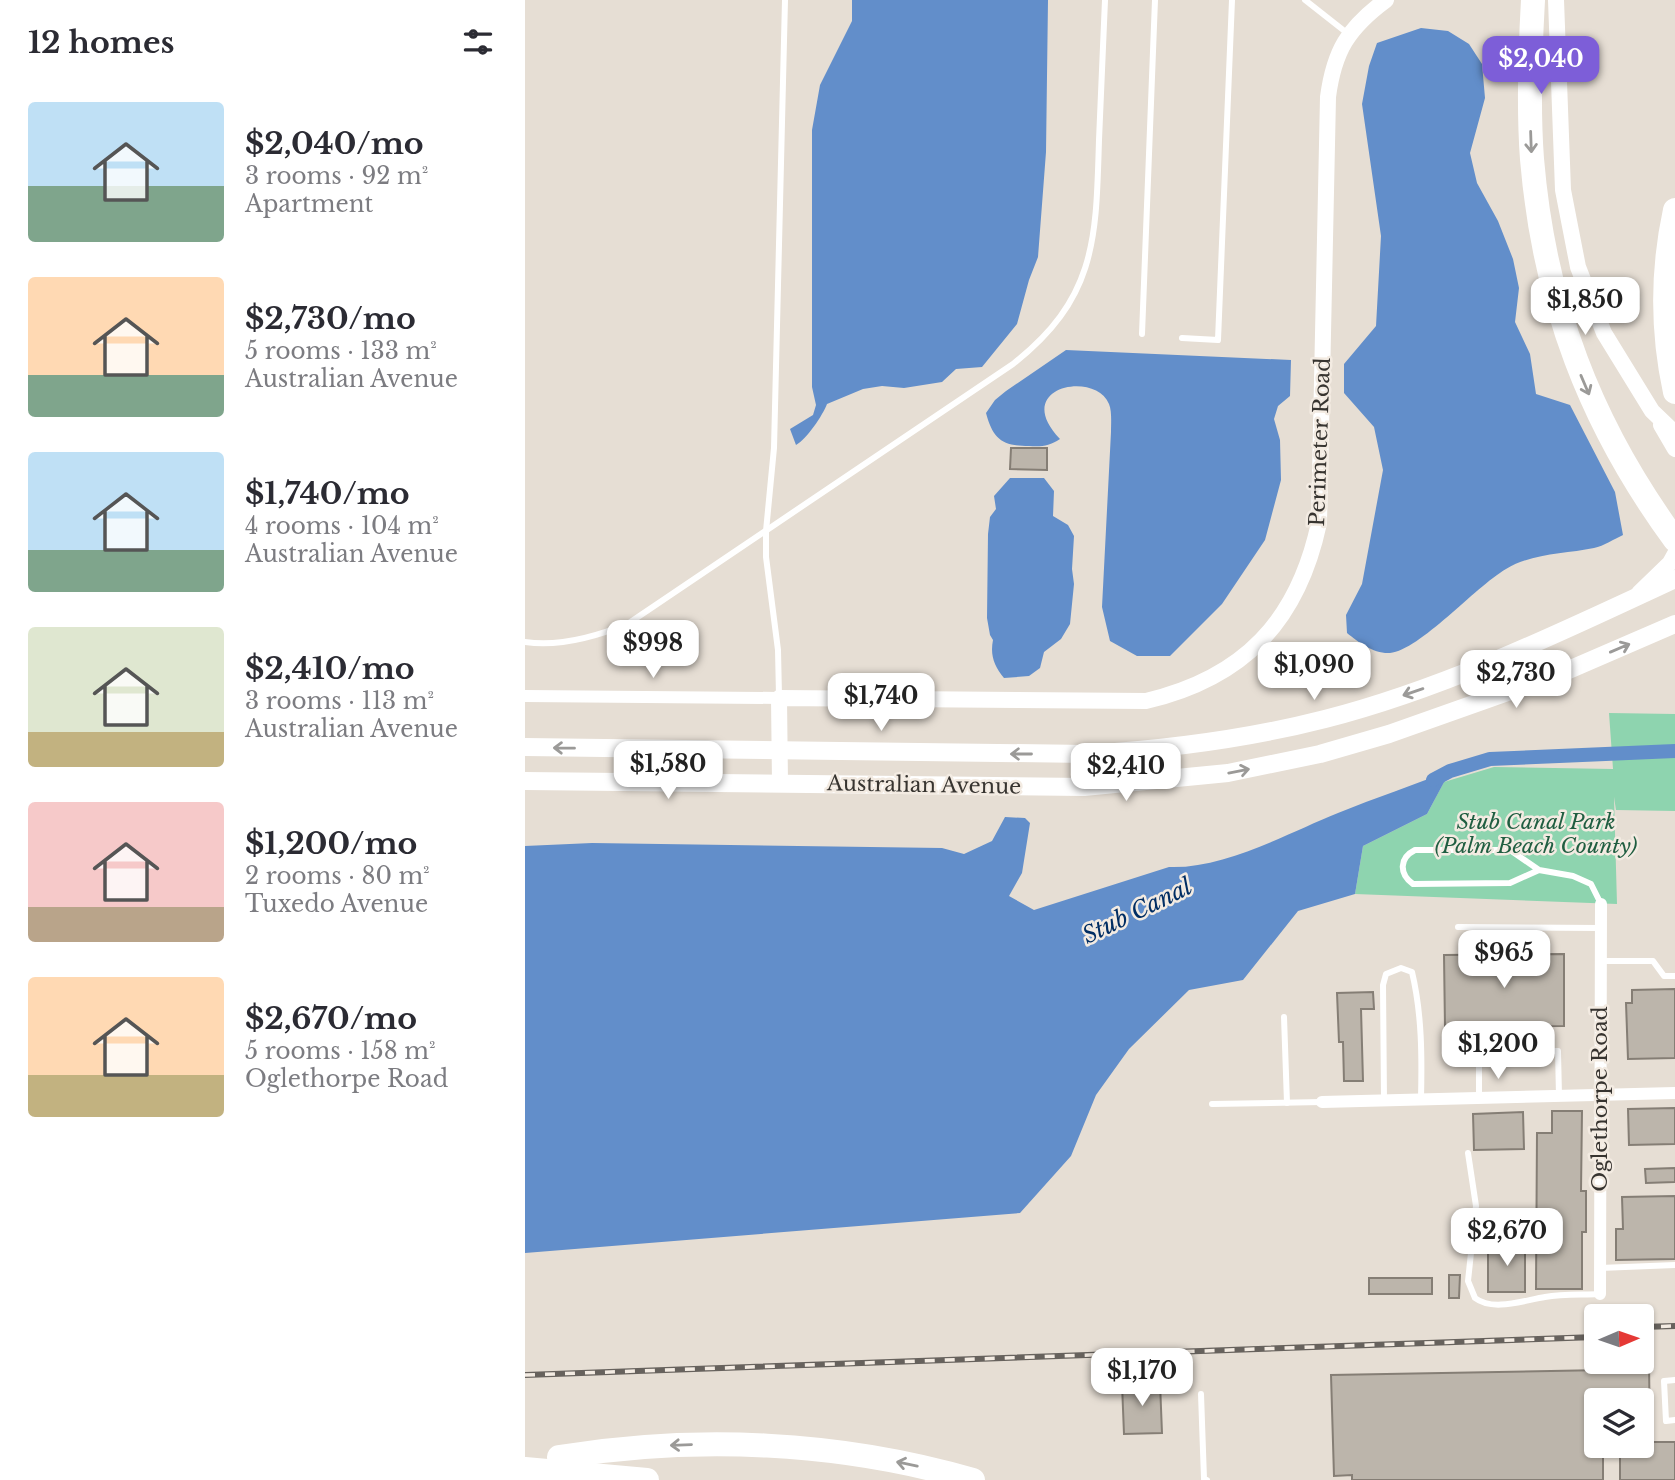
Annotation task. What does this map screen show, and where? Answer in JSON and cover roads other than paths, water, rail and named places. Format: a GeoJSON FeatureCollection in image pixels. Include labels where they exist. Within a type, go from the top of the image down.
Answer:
{"type":"FeatureCollection","features":[{"type":"Feature","properties":{"kind":"highway"},"geometry":{"type":"LineString","coordinates":[[1533,0],[1530,64],[1532,157],[1543,250],[1554,297],[1584,384],[1604,427],[1652,509],[1675,540]]}},
{"type":"Feature","properties":{"kind":"highway"},"geometry":{"type":"LineString","coordinates":[[1675,210],[1665,287],[1667,339],[1675,392]]}},
{"type":"Feature","properties":{"kind":"highway"},"geometry":{"type":"LineString","coordinates":[[559,1457],[669,1445],[757,1445],[864,1456],[916,1465],[973,1480]]}},
{"type":"Feature","properties":{"kind":"highway"},"geometry":{"type":"LineString","coordinates":[[525,1469],[647,1480]]}},
{"type":"Feature","properties":{"kind":"main road","name":"Australian Avenue"},"geometry":{"type":"LineString","coordinates":[[525,747],[1088,754],[1230,739],[1324,719],[1415,692],[1494,660],[1675,579]]}},
{"type":"Feature","properties":{"kind":"main road","name":"Australian Avenue"},"geometry":{"type":"LineString","coordinates":[[525,781],[1084,787],[1228,773],[1320,754],[1422,723],[1564,672],[1675,624]]}},
{"type":"Feature","properties":{"kind":"street","name":"Perimeter Road"},"geometry":{"type":"LineString","coordinates":[[525,696],[1146,701],[1183,691],[1217,675],[1241,659],[1274,626],[1291,603],[1304,578],[1319,523],[1328,97],[1331,77],[1348,34],[1385,0]]}},
{"type":"Feature","properties":{"kind":"street"},"geometry":{"type":"LineString","coordinates":[[1556,0],[1563,190],[1578,267],[1604,333],[1675,449]]}},
{"type":"Feature","properties":{"kind":"street"},"geometry":{"type":"LineString","coordinates":[[1652,411],[1675,415]]}},
{"type":"Feature","properties":{"kind":"street"},"geometry":{"type":"LineString","coordinates":[[1652,411],[1675,433]]}},
{"type":"Feature","properties":{"kind":"street"},"geometry":{"type":"LineString","coordinates":[[1634,598],[1675,554]]}},
{"type":"Feature","properties":{"kind":"street"},"geometry":{"type":"LineString","coordinates":[[779,698],[780,783]]}},
{"type":"Feature","properties":{"kind":"street","name":"Oglethorpe Road"},"geometry":{"type":"LineString","coordinates":[[1600,1294],[1601,904]]}},
{"type":"Feature","properties":{"kind":"street"},"geometry":{"type":"LineString","coordinates":[[1322,1102],[1675,1093]]}},
{"type":"Feature","properties":{"kind":"lane"},"geometry":{"type":"LineString","coordinates":[[779,698],[778,650],[766,557],[766,531],[774,447],[785,0]]}},
{"type":"Feature","properties":{"kind":"lane"},"geometry":{"type":"LineString","coordinates":[[525,642],[538,644],[572,641],[629,623],[1013,364],[1052,329],[1068,306],[1084,274],[1093,242],[1097,206],[1105,0]]}},
{"type":"Feature","properties":{"kind":"lane"},"geometry":{"type":"LineString","coordinates":[[1142,334],[1155,0]]}},
{"type":"Feature","properties":{"kind":"lane"},"geometry":{"type":"LineString","coordinates":[[1182,338],[1218,340],[1231,0]]}},
{"type":"Feature","properties":{"kind":"lane"},"geometry":{"type":"LineString","coordinates":[[1305,0],[1348,34]]}},
{"type":"Feature","properties":{"kind":"lane"},"geometry":{"type":"LineString","coordinates":[[1539,870],[1510,883],[1413,884],[1404,875],[1403,869],[1405,858],[1415,850],[1510,850],[1539,870],[1573,876],[1591,884],[1601,904]]}},
{"type":"Feature","properties":{"kind":"lane"},"geometry":{"type":"LineString","coordinates":[[1458,927],[1601,928]]}},
{"type":"Feature","properties":{"kind":"lane"},"geometry":{"type":"LineString","coordinates":[[1601,961],[1653,961],[1664,976],[1675,976]]}},
{"type":"Feature","properties":{"kind":"lane"},"geometry":{"type":"LineString","coordinates":[[1384,1100],[1383,985],[1386,974],[1401,968],[1412,972],[1416,989],[1420,1027],[1421,1099]]}},
{"type":"Feature","properties":{"kind":"lane"},"geometry":{"type":"LineString","coordinates":[[1284,1017],[1287,1103]]}},
{"type":"Feature","properties":{"kind":"lane"},"geometry":{"type":"LineString","coordinates":[[1479,1098],[1479,1052],[1558,1051],[1559,1096]]}},
{"type":"Feature","properties":{"kind":"lane"},"geometry":{"type":"LineString","coordinates":[[1212,1104],[1322,1102]]}},
{"type":"Feature","properties":{"kind":"lane"},"geometry":{"type":"LineString","coordinates":[[1468,1153],[1476,1206],[1468,1281],[1475,1298],[1488,1304],[1600,1294]]}},
{"type":"Feature","properties":{"kind":"lane"},"geometry":{"type":"LineString","coordinates":[[1600,1268],[1675,1265]]}},
{"type":"Feature","properties":{"kind":"lane"},"geometry":{"type":"LineString","coordinates":[[1675,1380],[1664,1381],[1666,1421],[1675,1420]]}},
{"type":"Feature","properties":{"kind":"lane"},"geometry":{"type":"LineString","coordinates":[[1201,1394],[1204,1479],[1207,1480]]}},
{"type":"Feature","properties":{"kind":"water"},"geometry":{"type":"Polygon","coordinates":[[[852,0],[1048,0],[1046,152],[1038,257],[1017,324],[982,367],[956,369],[942,382],[904,388],[882,386],[863,389],[827,404],[814,427],[796,445],[790,429],[813,415],[816,405],[812,387],[812,130],[820,85],[852,21],[852,0]]]}},
{"type":"Feature","properties":{"kind":"water"},"geometry":{"type":"Polygon","coordinates":[[[1421,28],[1448,31],[1469,44],[1482,64],[1485,98],[1470,153],[1477,183],[1498,221],[1513,259],[1519,288],[1515,322],[1530,354],[1536,394],[1570,405],[1615,492],[1623,535],[1598,547],[1538,557],[1516,564],[1493,578],[1416,641],[1402,649],[1384,653],[1367,647],[1347,633],[1346,615],[1362,584],[1383,470],[1374,427],[1344,393],[1344,364],[1376,326],[1381,236],[1362,104],[1369,66],[1377,43],[1421,28]]]}},
{"type":"Feature","properties":{"kind":"water"},"geometry":{"type":"Polygon","coordinates":[[[1066,350],[1291,360],[1290,396],[1278,406],[1274,419],[1280,440],[1281,480],[1265,540],[1222,604],[1170,656],[1137,656],[1110,641],[1102,607],[1111,432],[1109,404],[1101,394],[1088,388],[1074,386],[1061,389],[1050,396],[1045,407],[1047,421],[1060,439],[1042,446],[1020,446],[1005,442],[996,435],[989,422],[986,413],[995,400],[1066,350]]]}},
{"type":"Feature","properties":{"kind":"water"},"geometry":{"type":"Polygon","coordinates":[[[1010,478],[1044,478],[1054,491],[1053,516],[1068,525],[1074,536],[1074,584],[1070,624],[1061,639],[1044,652],[1040,668],[1029,676],[1004,678],[994,660],[993,640],[987,618],[988,534],[990,517],[996,509],[994,496],[1010,478]]]}},
{"type":"Feature","properties":{"kind":"water"},"geometry":{"type":"Polygon","coordinates":[[[1450,771],[1427,814],[1363,846],[1355,894],[1298,911],[1243,980],[1189,990],[1129,1049],[1096,1095],[1071,1156],[1020,1213],[525,1253],[525,846],[592,843],[942,848],[964,854],[992,841],[1005,817],[1025,818],[1030,823],[1022,873],[1009,896],[1034,910],[1169,867],[1190,866],[1234,856],[1352,807],[1450,771]]]}},
{"type":"Feature","properties":{"kind":"waterway","name":"Stub Canal"},"geometry":{"type":"LineString","coordinates":[[1433,780],[1450,771],[1490,759],[1675,751]]}},
{"type":"Feature","properties":{"kind":"railway"},"geometry":{"type":"LineString","coordinates":[[1654,1327],[1675,1326]]}},
{"type":"Feature","properties":{"kind":"railway"},"geometry":{"type":"LineString","coordinates":[[525,1375],[1584,1337]]}},
{"type":"Feature","properties":{"kind":"park label","name":"Stub Canal Park (Palm Beach County)"},"geometry":{"type":"Point","coordinates":[1536,834]}}]}
